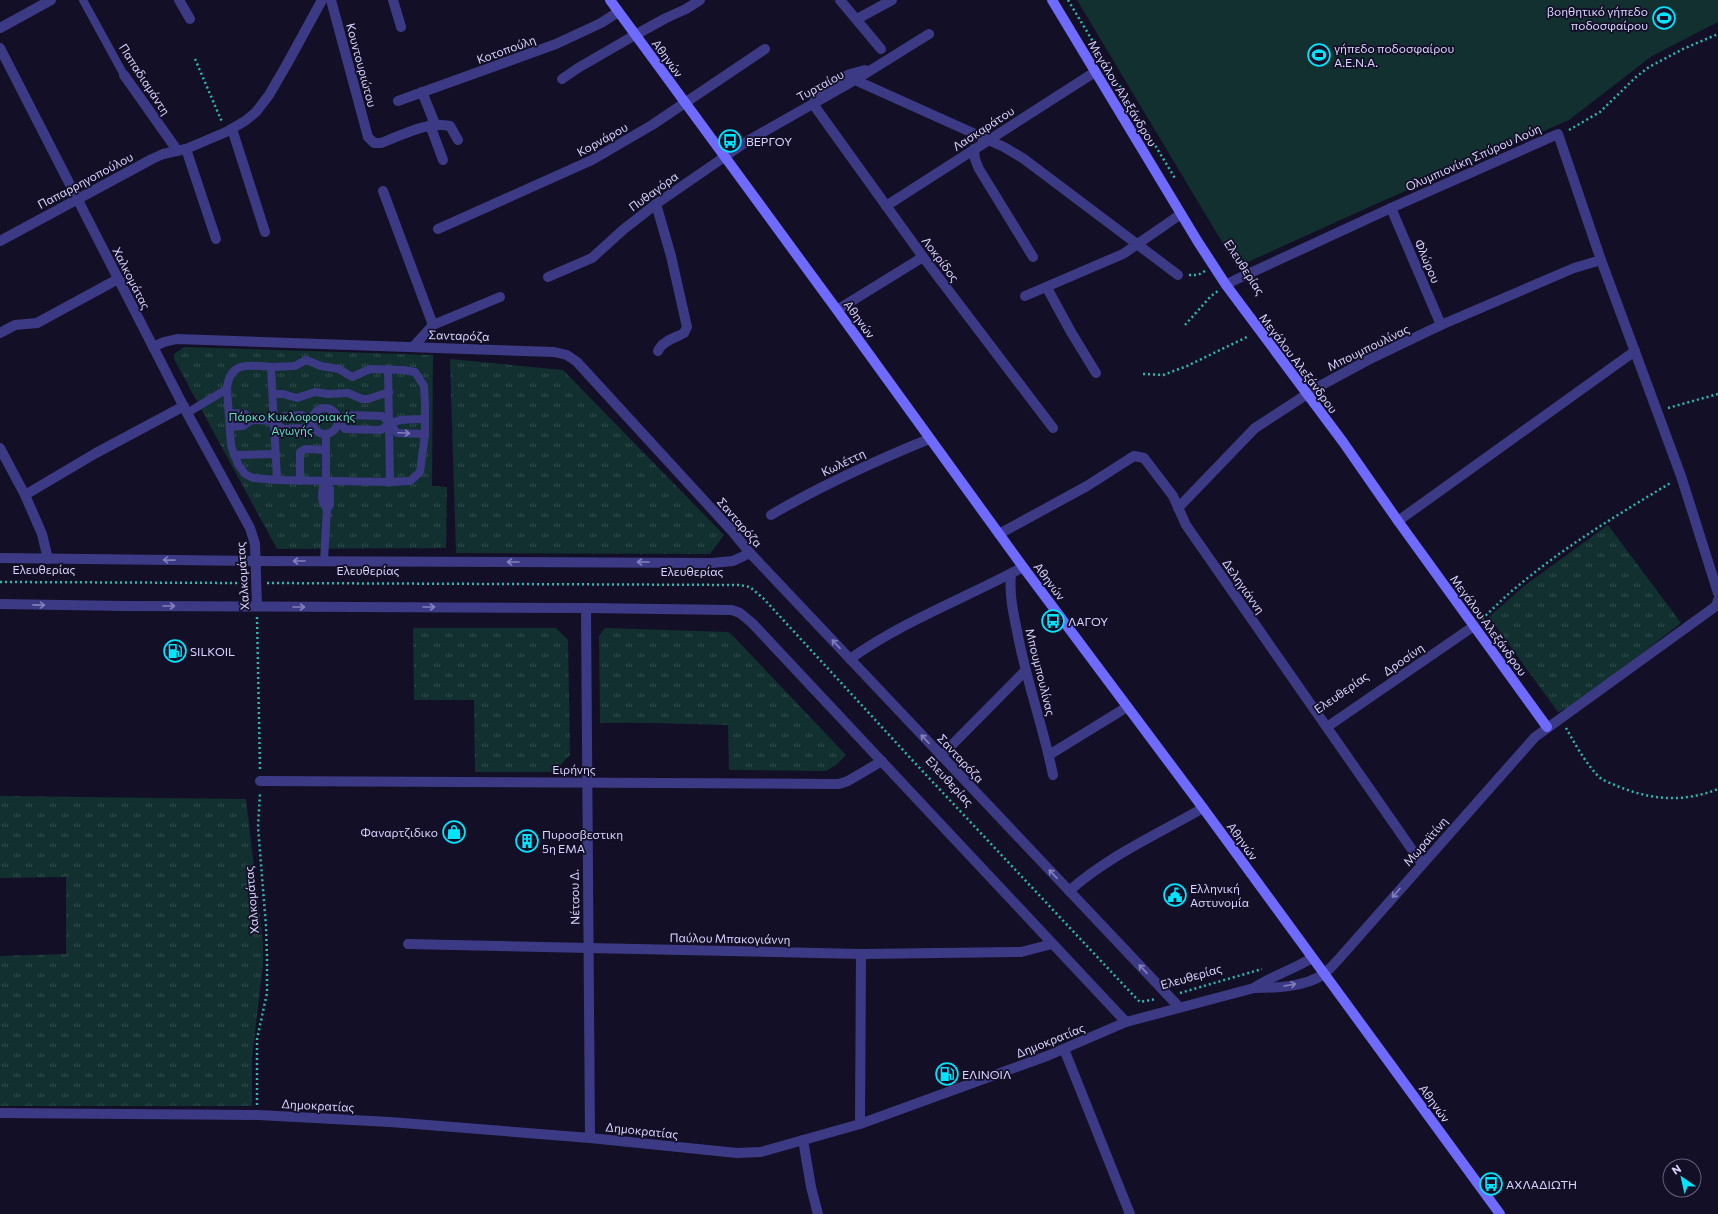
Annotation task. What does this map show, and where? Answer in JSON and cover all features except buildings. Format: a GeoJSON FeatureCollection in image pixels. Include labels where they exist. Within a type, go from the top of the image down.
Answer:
{"type":"FeatureCollection","features":[{"type":"Feature","properties":{"kind":"main road","name":"Αθηνών"},"geometry":{"type":"LineString","coordinates":[[610,0],[837,310],[929,439],[1203,808],[1500,1214]]}},
{"type":"Feature","properties":{"kind":"main road","name":"Μεγάλου Αλεξάνδρου"},"geometry":{"type":"LineString","coordinates":[[1052,0],[1181,214],[1226,285],[1342,442],[1547,727]]}},
{"type":"Feature","properties":{"kind":"street"},"geometry":{"type":"LineString","coordinates":[[0,28],[51,0]]}},
{"type":"Feature","properties":{"kind":"street"},"geometry":{"type":"LineString","coordinates":[[179,0],[190,18]]}},
{"type":"Feature","properties":{"kind":"street","name":"Παπαρρηγοπούλου"},"geometry":{"type":"LineString","coordinates":[[0,241],[152,159],[181,150],[229,130],[245,121],[256,112],[269,95],[322,0]]}},
{"type":"Feature","properties":{"kind":"street","name":"Κουντουριώτου"},"geometry":{"type":"LineString","coordinates":[[331,0],[368,137],[374,143],[381,143],[432,125]]}},
{"type":"Feature","properties":{"kind":"street"},"geometry":{"type":"LineString","coordinates":[[393,0],[401,27]]}},
{"type":"Feature","properties":{"kind":"street"},"geometry":{"type":"LineString","coordinates":[[562,80],[578,68],[700,0]]}},
{"type":"Feature","properties":{"kind":"street"},"geometry":{"type":"LineString","coordinates":[[840,0],[881,49]]}},
{"type":"Feature","properties":{"kind":"street"},"geometry":{"type":"LineString","coordinates":[[857,19],[892,0]]}},
{"type":"Feature","properties":{"kind":"street","name":"Κοτοπούλη"},"geometry":{"type":"LineString","coordinates":[[398,101],[556,44],[601,23],[618,12]]}},
{"type":"Feature","properties":{"kind":"street","name":"Τυρταίου"},"geometry":{"type":"LineString","coordinates":[[724,157],[749,140],[855,80],[929,34]]}},
{"type":"Feature","properties":{"kind":"street","name":"Χαλκομάτας"},"geometry":{"type":"LineString","coordinates":[[0,48],[185,409],[250,528],[255,544],[257,606]]}},
{"type":"Feature","properties":{"kind":"street","name":"Κορνάρου"},"geometry":{"type":"LineString","coordinates":[[438,229],[592,160],[652,125],[765,49]]}},
{"type":"Feature","properties":{"kind":"street"},"geometry":{"type":"LineString","coordinates":[[810,94],[850,74],[872,69]]}},
{"type":"Feature","properties":{"kind":"street","name":"Λασκαράτου"},"geometry":{"type":"LineString","coordinates":[[886,206],[1095,72]]}},
{"type":"Feature","properties":{"kind":"street","name":"Παπαδιαμάντη"},"geometry":{"type":"LineString","coordinates":[[124,75],[181,150]]}},
{"type":"Feature","properties":{"kind":"street"},"geometry":{"type":"LineString","coordinates":[[855,80],[989,140],[1024,159],[1178,275]]}},
{"type":"Feature","properties":{"kind":"street"},"geometry":{"type":"LineString","coordinates":[[422,92],[443,160]]}},
{"type":"Feature","properties":{"kind":"street","name":"Λοκρίδος"},"geometry":{"type":"LineString","coordinates":[[813,104],[923,257],[1052,428]]}},
{"type":"Feature","properties":{"kind":"street"},"geometry":{"type":"LineString","coordinates":[[432,125],[450,126],[458,140]]}},
{"type":"Feature","properties":{"kind":"street"},"geometry":{"type":"LineString","coordinates":[[229,130],[265,232]]}},
{"type":"Feature","properties":{"kind":"street"},"geometry":{"type":"LineString","coordinates":[[1558,134],[1601,260],[1681,476],[1718,593]]}},
{"type":"Feature","properties":{"kind":"street","name":"Ολυμπιονίκη Σπύρου Λούη"},"geometry":{"type":"LineString","coordinates":[[1226,285],[1391,208],[1558,134]]}},
{"type":"Feature","properties":{"kind":"street"},"geometry":{"type":"LineString","coordinates":[[181,150],[216,239]]}},
{"type":"Feature","properties":{"kind":"street"},"geometry":{"type":"LineString","coordinates":[[974,150],[975,159],[979,170],[1033,257]]}},
{"type":"Feature","properties":{"kind":"street","name":"Πυθαγόρα"},"geometry":{"type":"LineString","coordinates":[[548,277],[592,258],[624,229],[656,204],[724,157]]}},
{"type":"Feature","properties":{"kind":"street"},"geometry":{"type":"LineString","coordinates":[[383,191],[433,325]]}},
{"type":"Feature","properties":{"kind":"street"},"geometry":{"type":"LineString","coordinates":[[656,204],[671,256],[687,327],[684,333],[664,343],[660,346],[658,351]]}},
{"type":"Feature","properties":{"kind":"street","name":"Φλώρου"},"geometry":{"type":"LineString","coordinates":[[1391,208],[1441,325]]}},
{"type":"Feature","properties":{"kind":"street"},"geometry":{"type":"LineString","coordinates":[[1025,296],[1047,288],[1123,254],[1181,214]]}},
{"type":"Feature","properties":{"kind":"street"},"geometry":{"type":"LineString","coordinates":[[837,310],[923,257]]}},
{"type":"Feature","properties":{"kind":"street","name":"Μπουμπουλίνας"},"geometry":{"type":"LineString","coordinates":[[1178,508],[1255,428],[1307,394],[1368,360],[1441,325],[1574,268],[1601,260]]}},
{"type":"Feature","properties":{"kind":"street"},"geometry":{"type":"LineString","coordinates":[[0,333],[15,325],[37,323],[118,279]]}},
{"type":"Feature","properties":{"kind":"street"},"geometry":{"type":"LineString","coordinates":[[1047,288],[1096,373]]}},
{"type":"Feature","properties":{"kind":"street"},"geometry":{"type":"LineString","coordinates":[[413,347],[433,325],[500,296]]}},
{"type":"Feature","properties":{"kind":"street","name":"Σανταρόζα"},"geometry":{"type":"LineString","coordinates":[[153,347],[164,342],[177,339],[554,352],[567,355],[577,362],[732,531],[750,553],[1179,1007]]}},
{"type":"Feature","properties":{"kind":"street"},"geometry":{"type":"LineString","coordinates":[[1398,521],[1635,352]]}},
{"type":"Feature","properties":{"kind":"street"},"geometry":{"type":"LineString","coordinates":[[25,495],[96,453],[185,409]]}},
{"type":"Feature","properties":{"kind":"street","name":"Κωλέττη"},"geometry":{"type":"LineString","coordinates":[[771,515],[800,498],[852,472],[929,439]]}},
{"type":"Feature","properties":{"kind":"street"},"geometry":{"type":"LineString","coordinates":[[0,448],[25,495],[42,534],[48,559]]}},
{"type":"Feature","properties":{"kind":"street","name":"Δεληγιάννη"},"geometry":{"type":"LineString","coordinates":[[999,534],[1087,486],[1134,456],[1144,458],[1170,490],[1186,525],[1422,864]]}},
{"type":"Feature","properties":{"kind":"street","name":"Ελευθερίας"},"geometry":{"type":"LineString","coordinates":[[0,558],[256,561],[712,563],[733,561],[750,553]]}},
{"type":"Feature","properties":{"kind":"street"},"geometry":{"type":"LineString","coordinates":[[850,659],[869,645],[947,604],[1023,567]]}},
{"type":"Feature","properties":{"kind":"street","name":"Μπουμπουλίνας"},"geometry":{"type":"LineString","coordinates":[[1011,574],[1011,599],[1025,671],[1049,755],[1053,775]]}},
{"type":"Feature","properties":{"kind":"street","name":"Μωραϊτίνη"},"geometry":{"type":"LineString","coordinates":[[1324,974],[1527,744],[1547,727],[1716,606],[1718,600]]}},
{"type":"Feature","properties":{"kind":"street"},"geometry":{"type":"LineString","coordinates":[[0,604],[732,610],[740,613],[752,623],[1126,1022]]}},
{"type":"Feature","properties":{"kind":"street","name":"Νέτσου Δ."},"geometry":{"type":"LineString","coordinates":[[586,608],[586,782],[590,1138]]}},
{"type":"Feature","properties":{"kind":"street","name":"Δροσίνη"},"geometry":{"type":"LineString","coordinates":[[1327,727],[1474,626]]}},
{"type":"Feature","properties":{"kind":"street"},"geometry":{"type":"LineString","coordinates":[[942,756],[1025,671]]}},
{"type":"Feature","properties":{"kind":"street"},"geometry":{"type":"LineString","coordinates":[[1049,755],[1127,707]]}},
{"type":"Feature","properties":{"kind":"street","name":"Ειρήνης"},"geometry":{"type":"LineString","coordinates":[[260,781],[839,784],[848,781],[882,762]]}},
{"type":"Feature","properties":{"kind":"street"},"geometry":{"type":"LineString","coordinates":[[1070,891],[1092,873],[1113,859],[1203,808]]}},
{"type":"Feature","properties":{"kind":"street","name":"Παύλου Μπακογιάννη"},"geometry":{"type":"LineString","coordinates":[[408,944],[861,954],[1021,952],[1052,944]]}},
{"type":"Feature","properties":{"kind":"street"},"geometry":{"type":"LineString","coordinates":[[860,1124],[861,954]]}},
{"type":"Feature","properties":{"kind":"street","name":"Δημοκρατίας"},"geometry":{"type":"LineString","coordinates":[[1254,988],[1312,958]]}},
{"type":"Feature","properties":{"kind":"street","name":"Δημοκρατίας"},"geometry":{"type":"LineString","coordinates":[[0,1113],[258,1115],[390,1122],[590,1138],[742,1153],[761,1152],[860,1124],[1064,1050],[1126,1022],[1254,988],[1270,988],[1293,985],[1308,981],[1324,974]]}},
{"type":"Feature","properties":{"kind":"street"},"geometry":{"type":"LineString","coordinates":[[1064,1050],[1130,1214]]}},
{"type":"Feature","properties":{"kind":"street"},"geometry":{"type":"LineString","coordinates":[[803,1140],[811,1187],[818,1214]]}},
{"type":"Feature","properties":{"kind":"lane","name":"Παπαδιαμάντη"},"geometry":{"type":"LineString","coordinates":[[83,0],[124,75]]}},
{"type":"Feature","properties":{"kind":"lane"},"geometry":{"type":"LineString","coordinates":[[306,360],[321,366],[339,368],[352,377],[370,369],[388,369],[415,372],[420,377],[424,386],[425,434],[420,472],[410,481],[277,480],[253,478],[245,474],[234,454],[230,427],[227,389],[231,373],[236,368],[258,366],[295,366],[306,360]]}},
{"type":"Feature","properties":{"kind":"lane"},"geometry":{"type":"LineString","coordinates":[[271,367],[277,480]]}},
{"type":"Feature","properties":{"kind":"lane"},"geometry":{"type":"LineString","coordinates":[[388,369],[390,482]]}},
{"type":"Feature","properties":{"kind":"lane"},"geometry":{"type":"LineString","coordinates":[[185,409],[225,392],[227,389]]}},
{"type":"Feature","properties":{"kind":"lane"},"geometry":{"type":"LineString","coordinates":[[273,394],[283,394],[297,398],[316,392],[328,394],[348,393],[362,399],[368,399],[389,392]]}},
{"type":"Feature","properties":{"kind":"lane"},"geometry":{"type":"LineString","coordinates":[[328,394],[328,408]]}},
{"type":"Feature","properties":{"kind":"lane"},"geometry":{"type":"LineString","coordinates":[[274,421],[283,428],[304,428],[312,422],[316,412],[324,408],[328,408],[335,412],[338,420],[345,429],[381,430],[389,422],[398,420],[425,419]]}},
{"type":"Feature","properties":{"kind":"lane"},"geometry":{"type":"LineString","coordinates":[[230,413],[244,414],[252,420],[274,421],[285,416],[302,415],[312,422],[317,431],[326,435]]}},
{"type":"Feature","properties":{"kind":"lane"},"geometry":{"type":"LineString","coordinates":[[326,435],[334,430],[338,420],[347,415],[382,416],[389,422],[397,433],[425,434]]}},
{"type":"Feature","properties":{"kind":"lane"},"geometry":{"type":"LineString","coordinates":[[230,427],[243,426],[252,420]]}},
{"type":"Feature","properties":{"kind":"lane"},"geometry":{"type":"LineString","coordinates":[[324,561],[327,509],[330,504],[330,489],[326,481],[326,435]]}},
{"type":"Feature","properties":{"kind":"lane"},"geometry":{"type":"LineString","coordinates":[[300,480],[300,452],[305,449],[326,450]]}},
{"type":"Feature","properties":{"kind":"lane"},"geometry":{"type":"LineString","coordinates":[[234,454],[276,454]]}},
{"type":"Feature","properties":{"kind":"path"},"geometry":{"type":"LineString","coordinates":[[1068,0],[1180,186]]}},
{"type":"Feature","properties":{"kind":"path","name":"Ολυμπιονίκη Σπύρου Λούη"},"geometry":{"type":"LineString","coordinates":[[1558,134],[1587,121],[1600,112],[1636,77],[1649,67],[1683,49],[1718,34]]}},
{"type":"Feature","properties":{"kind":"path"},"geometry":{"type":"LineString","coordinates":[[195,59],[229,130]]}},
{"type":"Feature","properties":{"kind":"path"},"geometry":{"type":"LineString","coordinates":[[1178,275],[1198,275],[1214,266]]}},
{"type":"Feature","properties":{"kind":"path"},"geometry":{"type":"LineString","coordinates":[[1185,325],[1211,296],[1226,285]]}},
{"type":"Feature","properties":{"kind":"path"},"geometry":{"type":"LineString","coordinates":[[1142,374],[1164,375],[1224,350],[1259,330]]}},
{"type":"Feature","properties":{"kind":"path"},"geometry":{"type":"LineString","coordinates":[[1656,410],[1718,394]]}},
{"type":"Feature","properties":{"kind":"path"},"geometry":{"type":"LineString","coordinates":[[1474,626],[1518,586],[1537,572],[1602,525],[1681,476]]}},
{"type":"Feature","properties":{"kind":"path","name":"Ελευθερίας"},"geometry":{"type":"LineString","coordinates":[[0,582],[739,585],[750,587],[763,598],[914,762],[1140,1002],[1168,996],[1268,967]]}},
{"type":"Feature","properties":{"kind":"path","name":"Χαλκομάτας"},"geometry":{"type":"LineString","coordinates":[[257,606],[260,781],[258,828],[266,926],[267,958],[267,993],[257,1039],[256,1085],[258,1115]]}},
{"type":"Feature","properties":{"kind":"path"},"geometry":{"type":"LineString","coordinates":[[1560,719],[1591,767],[1600,777],[1609,782],[1637,794],[1662,798],[1691,797],[1718,790]]}},
{"type":"Feature","properties":{"kind":"green space"},"geometry":{"type":"Polygon","coordinates":[[[1077,0],[1718,0],[1718,22],[1652,56],[1569,120],[1378,203],[1237,267],[1077,0]]]}},
{"type":"Feature","properties":{"kind":"green space","name":"Πάρκο Κυκλοφοριακής Αγωγής"},"geometry":{"type":"Polygon","coordinates":[[[184,347],[433,355],[432,486],[447,487],[446,548],[277,549],[174,359],[174,354],[184,347]]]}},
{"type":"Feature","properties":{"kind":"green space"},"geometry":{"type":"Polygon","coordinates":[[[450,359],[563,370],[724,535],[710,554],[456,553],[450,359]]]}},
{"type":"Feature","properties":{"kind":"green space"},"geometry":{"type":"Polygon","coordinates":[[[1608,525],[1681,623],[1586,697],[1572,706],[1558,712],[1489,617],[1524,586],[1608,525]]]}},
{"type":"Feature","properties":{"kind":"green space"},"geometry":{"type":"Polygon","coordinates":[[[413,628],[556,628],[568,640],[570,755],[554,772],[475,772],[474,700],[414,700],[413,628]]]}},
{"type":"Feature","properties":{"kind":"green space"},"geometry":{"type":"Polygon","coordinates":[[[605,628],[728,632],[846,755],[836,765],[826,771],[729,770],[728,725],[600,723],[599,636],[605,628]]]}},
{"type":"Feature","properties":{"kind":"green space"},"geometry":{"type":"Polygon","coordinates":[[[0,796],[246,799],[263,943],[263,965],[252,1058],[252,1106],[0,1106],[0,956],[66,954],[66,877],[0,878],[0,796]]]}},
{"type":"Feature","properties":{"kind":"place","name":"βοηθητικό γήπεδο ποδοσφαίρου"},"geometry":{"type":"Point","coordinates":[1664,18]}},
{"type":"Feature","properties":{"kind":"place","name":"γήπεδο ποδοσφαίρου Α.Ε.Ν.Α."},"geometry":{"type":"Point","coordinates":[1319,55]}},
{"type":"Feature","properties":{"kind":"place","name":"ΒΕΡΓΟΥ"},"geometry":{"type":"Point","coordinates":[730,141]}},
{"type":"Feature","properties":{"kind":"place","name":"ΛΑΓΟΥ"},"geometry":{"type":"Point","coordinates":[1053,621]}},
{"type":"Feature","properties":{"kind":"place","name":"SILKOIL"},"geometry":{"type":"Point","coordinates":[175,651]}},
{"type":"Feature","properties":{"kind":"place","name":"Φαναρτζιδικο"},"geometry":{"type":"Point","coordinates":[454,832]}},
{"type":"Feature","properties":{"kind":"place","name":"Πυροσβεστικη 5η ΕΜΑ"},"geometry":{"type":"Point","coordinates":[527,841]}},
{"type":"Feature","properties":{"kind":"place","name":"Ελληνική Αστυνομία"},"geometry":{"type":"Point","coordinates":[1175,895]}},
{"type":"Feature","properties":{"kind":"place","name":"ΕΛΙΝΟΙΛ"},"geometry":{"type":"Point","coordinates":[947,1074]}},
{"type":"Feature","properties":{"kind":"place","name":"ΑΧΛΑΔΙΩΤΗ"},"geometry":{"type":"Point","coordinates":[1491,1184]}}]}
